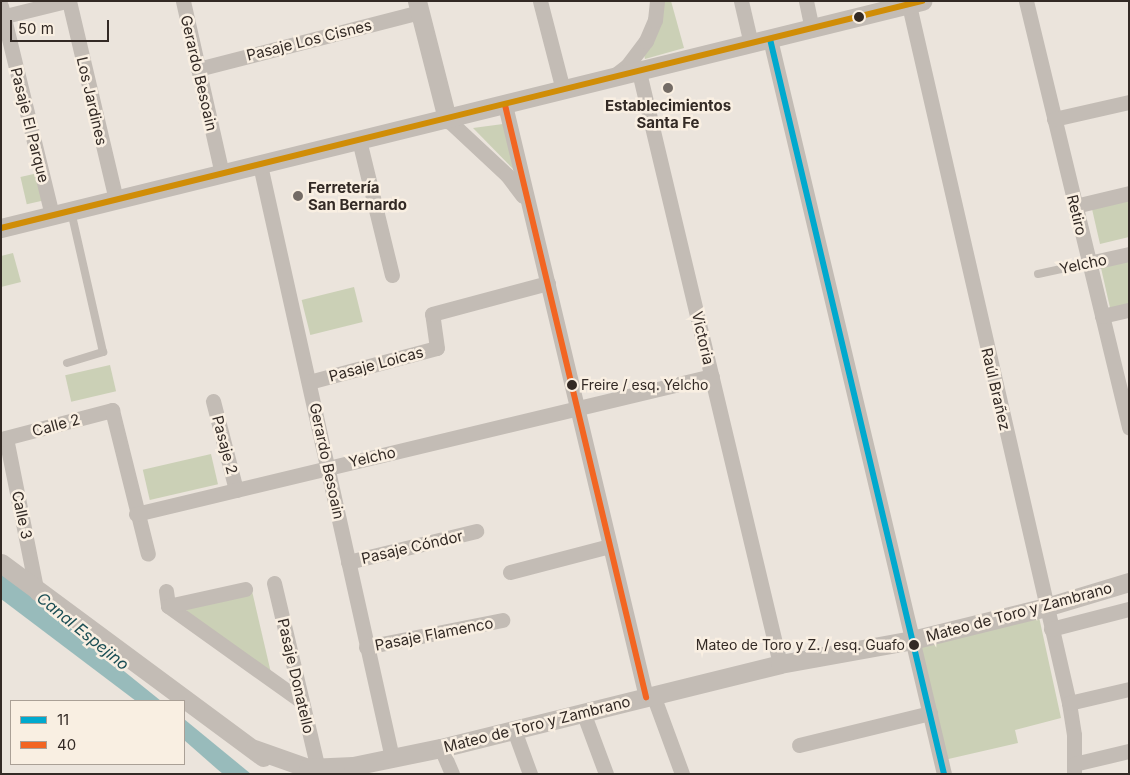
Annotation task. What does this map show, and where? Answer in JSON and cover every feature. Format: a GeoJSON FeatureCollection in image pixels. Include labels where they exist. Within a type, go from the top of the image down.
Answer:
{"type":"FeatureCollection","features":[{"type":"Feature","properties":{"kind":"street"},"geometry":{"type":"LineString","coordinates":[[2,13],[67,1]]}},
{"type":"Feature","properties":{"kind":"street","name":"Los Jardines"},"geometry":{"type":"LineString","coordinates":[[67,1],[116,200]]}},
{"type":"Feature","properties":{"kind":"street","name":"Gerardo Besoain"},"geometry":{"type":"LineString","coordinates":[[183,1],[222,174]]}},
{"type":"Feature","properties":{"kind":"street"},"geometry":{"type":"LineString","coordinates":[[540,1],[563,90]]}},
{"type":"Feature","properties":{"kind":"street"},"geometry":{"type":"LineString","coordinates":[[606,80],[627,66],[646,41],[655,20],[656,1]]}},
{"type":"Feature","properties":{"kind":"street"},"geometry":{"type":"LineString","coordinates":[[741,1],[751,44]]}},
{"type":"Feature","properties":{"kind":"street"},"geometry":{"type":"LineString","coordinates":[[806,1],[812,29]]}},
{"type":"Feature","properties":{"kind":"street","name":"Retiro"},"geometry":{"type":"LineString","coordinates":[[1026,1],[1102,316],[1126,403],[1129,428]]}},
{"type":"Feature","properties":{"kind":"street"},"geometry":{"type":"LineString","coordinates":[[1,228],[812,29],[877,7],[916,3]]}},
{"type":"Feature","properties":{"kind":"street","name":"Raúl Brañez"},"geometry":{"type":"LineString","coordinates":[[916,3],[1046,607],[1069,702],[1074,734],[1074,769]]}},
{"type":"Feature","properties":{"kind":"street"},"geometry":{"type":"LineString","coordinates":[[418,7],[447,119],[507,175],[528,204]]}},
{"type":"Feature","properties":{"kind":"street","name":"Pasaje Los Cisnes"},"geometry":{"type":"LineString","coordinates":[[198,69],[418,7]]}},
{"type":"Feature","properties":{"kind":"street","name":"Pasaje El Parque"},"geometry":{"type":"LineString","coordinates":[[2,13],[52,216]]}},
{"type":"Feature","properties":{"kind":"street"},"geometry":{"type":"LineString","coordinates":[[770,39],[944,774]]}},
{"type":"Feature","properties":{"kind":"street","name":"Victoria"},"geometry":{"type":"LineString","coordinates":[[639,72],[780,664]]}},
{"type":"Feature","properties":{"kind":"street"},"geometry":{"type":"LineString","coordinates":[[1054,119],[1129,102]]}},
{"type":"Feature","properties":{"kind":"street"},"geometry":{"type":"LineString","coordinates":[[505,105],[610,546],[649,696],[682,774]]}},
{"type":"Feature","properties":{"kind":"street"},"geometry":{"type":"LineString","coordinates":[[359,140],[392,275]]}},
{"type":"Feature","properties":{"kind":"street","name":"Gerardo Besoain"},"geometry":{"type":"LineString","coordinates":[[260,165],[392,758]]}},
{"type":"Feature","properties":{"kind":"street"},"geometry":{"type":"LineString","coordinates":[[1075,206],[1129,193]]}},
{"type":"Feature","properties":{"kind":"street","name":"Yelcho"},"geometry":{"type":"LineString","coordinates":[[1089,263],[1129,254]]}},
{"type":"Feature","properties":{"kind":"street","name":"Pasaje Loicas"},"geometry":{"type":"LineString","coordinates":[[309,382],[437,348],[432,314],[548,283]]}},
{"type":"Feature","properties":{"kind":"street"},"geometry":{"type":"LineString","coordinates":[[1102,316],[1129,310]]}},
{"type":"Feature","properties":{"kind":"street","name":"Yelcho"},"geometry":{"type":"LineString","coordinates":[[136,514],[712,376]]}},
{"type":"Feature","properties":{"kind":"street","name":"Pasaje 2"},"geometry":{"type":"LineString","coordinates":[[213,401],[236,490]]}},
{"type":"Feature","properties":{"kind":"street","name":"Calle 2"},"geometry":{"type":"LineString","coordinates":[[4,438],[112,410],[136,514]]}},
{"type":"Feature","properties":{"kind":"street","name":"Calle 3"},"geometry":{"type":"LineString","coordinates":[[4,438],[38,593]]}},
{"type":"Feature","properties":{"kind":"street"},"geometry":{"type":"LineString","coordinates":[[136,514],[148,554]]}},
{"type":"Feature","properties":{"kind":"street","name":"Pasaje Cóndor"},"geometry":{"type":"LineString","coordinates":[[348,562],[476,531]]}},
{"type":"Feature","properties":{"kind":"street"},"geometry":{"type":"LineString","coordinates":[[510,572],[610,546]]}},
{"type":"Feature","properties":{"kind":"street"},"geometry":{"type":"LineString","coordinates":[[1,563],[38,593],[254,749],[283,774]]}},
{"type":"Feature","properties":{"kind":"street","name":"Mateo de Toro y Zambrano"},"geometry":{"type":"LineString","coordinates":[[254,749],[288,763],[318,771],[347,770],[780,664],[912,640],[1046,607],[1129,582]]}},
{"type":"Feature","properties":{"kind":"street","name":"Pasaje Donatello"},"geometry":{"type":"LineString","coordinates":[[274,583],[318,771]]}},
{"type":"Feature","properties":{"kind":"street"},"geometry":{"type":"LineString","coordinates":[[244,588],[167,598],[302,702]]}},
{"type":"Feature","properties":{"kind":"street"},"geometry":{"type":"LineString","coordinates":[[1051,629],[1129,608]]}},
{"type":"Feature","properties":{"kind":"street","name":"Pasaje Flamenco"},"geometry":{"type":"LineString","coordinates":[[366,647],[502,620]]}},
{"type":"Feature","properties":{"kind":"street"},"geometry":{"type":"LineString","coordinates":[[1069,702],[1129,689]]}},
{"type":"Feature","properties":{"kind":"street"},"geometry":{"type":"LineString","coordinates":[[582,712],[606,774]]}},
{"type":"Feature","properties":{"kind":"street"},"geometry":{"type":"LineString","coordinates":[[799,745],[930,713]]}},
{"type":"Feature","properties":{"kind":"street"},"geometry":{"type":"LineString","coordinates":[[514,730],[530,774]]}},
{"type":"Feature","properties":{"kind":"street"},"geometry":{"type":"LineString","coordinates":[[442,748],[452,774]]}},
{"type":"Feature","properties":{"kind":"street"},"geometry":{"type":"LineString","coordinates":[[1074,769],[1129,751]]}},
{"type":"Feature","properties":{"kind":"lane"},"geometry":{"type":"LineString","coordinates":[[67,363],[103,352],[71,211]]}},
{"type":"Feature","properties":{"kind":"lane","name":"Yelcho"},"geometry":{"type":"LineString","coordinates":[[1038,274],[1089,263]]}},
{"type":"Feature","properties":{"kind":"green space"},"geometry":{"type":"Polygon","coordinates":[[[663,1],[671,1],[684,48],[645,59],[644,55],[663,1]]]}},
{"type":"Feature","properties":{"kind":"green space"},"geometry":{"type":"Polygon","coordinates":[[[503,124],[516,172],[473,128],[503,124]]]}},
{"type":"Feature","properties":{"kind":"green space"},"geometry":{"type":"Polygon","coordinates":[[[38,173],[44,200],[27,204],[20,177],[38,173]]]}},
{"type":"Feature","properties":{"kind":"green space"},"geometry":{"type":"Polygon","coordinates":[[[1129,200],[1129,237],[1100,244],[1092,209],[1129,200]]]}},
{"type":"Feature","properties":{"kind":"green space"},"geometry":{"type":"Polygon","coordinates":[[[13,253],[21,282],[1,287],[1,256],[13,253]]]}},
{"type":"Feature","properties":{"kind":"green space"},"geometry":{"type":"Polygon","coordinates":[[[1129,261],[1129,308],[1111,312],[1101,268],[1129,261]]]}},
{"type":"Feature","properties":{"kind":"green space"},"geometry":{"type":"Polygon","coordinates":[[[354,287],[363,322],[310,335],[302,300],[354,287]]]}},
{"type":"Feature","properties":{"kind":"green space"},"geometry":{"type":"Polygon","coordinates":[[[110,365],[116,391],[71,402],[65,375],[110,365]]]}},
{"type":"Feature","properties":{"kind":"green space"},"geometry":{"type":"Polygon","coordinates":[[[211,454],[218,484],[150,500],[143,470],[211,454]]]}},
{"type":"Feature","properties":{"kind":"green space"},"geometry":{"type":"Polygon","coordinates":[[[252,591],[271,673],[186,613],[188,606],[252,591]]]}},
{"type":"Feature","properties":{"kind":"green space"},"geometry":{"type":"Polygon","coordinates":[[[1039,617],[1061,718],[1015,730],[1018,743],[944,760],[919,650],[922,643],[1039,617]]]}},
{"type":"Feature","properties":{"kind":"water"},"geometry":{"type":"Polygon","coordinates":[[[1,572],[160,700],[135,700],[1,599],[1,572]]]}},
{"type":"Feature","properties":{"kind":"water"},"geometry":{"type":"Polygon","coordinates":[[[185,720],[251,774],[223,774],[185,741],[185,720]]]}},
{"type":"Feature","properties":{"kind":"transit line"},"geometry":{"type":"LineString","coordinates":[[1,228],[922,1]]}},
{"type":"Feature","properties":{"kind":"transit line","name":"11"},"geometry":{"type":"LineString","coordinates":[[770,39],[944,774]]}},
{"type":"Feature","properties":{"kind":"transit line","name":"40"},"geometry":{"type":"LineString","coordinates":[[505,105],[646,697]]}},
{"type":"Feature","properties":{"kind":"place","name":"Establecimientos Santa Fe"},"geometry":{"type":"Point","coordinates":[668,88]}},
{"type":"Feature","properties":{"kind":"place","name":"Ferretería San Bernardo"},"geometry":{"type":"Point","coordinates":[298,196]}},
{"type":"Feature","properties":{"kind":"place","name":"Freire / esq. Yelcho"},"geometry":{"type":"Point","coordinates":[572,385]}},
{"type":"Feature","properties":{"kind":"place","name":"Mateo de Toro y Z. / esq. Guafo"},"geometry":{"type":"Point","coordinates":[914,645]}},
{"type":"Feature","properties":{"kind":"water label","name":"Canal Espejino"},"geometry":{"type":"Point","coordinates":[83,631]}}]}
